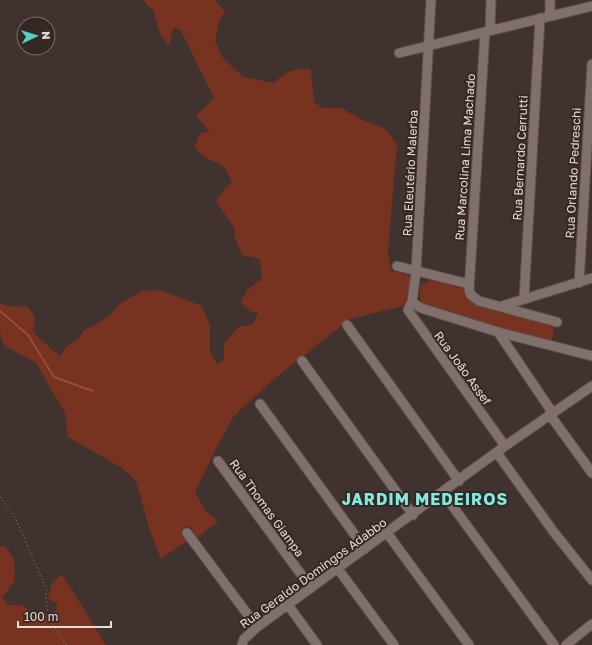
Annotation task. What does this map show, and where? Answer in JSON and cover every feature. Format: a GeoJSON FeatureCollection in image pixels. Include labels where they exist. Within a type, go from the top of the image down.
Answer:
{"type":"FeatureCollection","features":[{"type":"Feature","properties":{"kind":"street","name":"Rua Eleutério Malerba"},"geometry":{"type":"LineString","coordinates":[[412,302],[416,271],[430,46],[431,0]]}},
{"type":"Feature","properties":{"kind":"street","name":"Rua Marcolina Lima Machado"},"geometry":{"type":"LineString","coordinates":[[469,284],[487,32],[491,0]]}},
{"type":"Feature","properties":{"kind":"street"},"geometry":{"type":"LineString","coordinates":[[550,0],[550,15]]}},
{"type":"Feature","properties":{"kind":"street"},"geometry":{"type":"LineString","coordinates":[[399,53],[592,6]]}},
{"type":"Feature","properties":{"kind":"street","name":"Rua Bernardo Cerrutti"},"geometry":{"type":"LineString","coordinates":[[524,299],[540,18]]}},
{"type":"Feature","properties":{"kind":"street","name":"Rua Orlando Pedreschi"},"geometry":{"type":"LineString","coordinates":[[579,283],[592,64]]}},
{"type":"Feature","properties":{"kind":"street"},"geometry":{"type":"LineString","coordinates":[[397,266],[469,284],[471,295],[475,298],[557,322]]}},
{"type":"Feature","properties":{"kind":"street"},"geometry":{"type":"LineString","coordinates":[[501,306],[592,278]]}},
{"type":"Feature","properties":{"kind":"street"},"geometry":{"type":"LineString","coordinates":[[412,302],[421,308],[498,332],[592,356]]}},
{"type":"Feature","properties":{"kind":"street","name":"Rua João Assef"},"geometry":{"type":"LineString","coordinates":[[412,302],[408,312],[505,446]]}},
{"type":"Feature","properties":{"kind":"street"},"geometry":{"type":"LineString","coordinates":[[347,326],[459,481]]}},
{"type":"Feature","properties":{"kind":"street"},"geometry":{"type":"LineString","coordinates":[[498,332],[550,410],[550,415],[592,472]]}},
{"type":"Feature","properties":{"kind":"street"},"geometry":{"type":"LineString","coordinates":[[302,361],[413,515]]}},
{"type":"Feature","properties":{"kind":"street","name":"Rua Geraldo Domingos Adabbo"},"geometry":{"type":"LineString","coordinates":[[243,642],[257,627],[413,515],[505,446],[592,386]]}},
{"type":"Feature","properties":{"kind":"street"},"geometry":{"type":"LineString","coordinates":[[260,404],[365,549]]}},
{"type":"Feature","properties":{"kind":"street"},"geometry":{"type":"LineString","coordinates":[[497,453],[553,531],[592,580]]}},
{"type":"Feature","properties":{"kind":"street","name":"Rua Thomas Giampa"},"geometry":{"type":"LineString","coordinates":[[218,461],[311,588]]}},
{"type":"Feature","properties":{"kind":"street"},"geometry":{"type":"LineString","coordinates":[[442,493],[554,645]]}},
{"type":"Feature","properties":{"kind":"street"},"geometry":{"type":"LineString","coordinates":[[186,533],[257,627]]}},
{"type":"Feature","properties":{"kind":"street"},"geometry":{"type":"LineString","coordinates":[[387,533],[469,645]]}},
{"type":"Feature","properties":{"kind":"street"},"geometry":{"type":"LineString","coordinates":[[338,569],[394,645]]}},
{"type":"Feature","properties":{"kind":"street"},"geometry":{"type":"LineString","coordinates":[[288,605],[317,645]]}},
{"type":"Feature","properties":{"kind":"street"},"geometry":{"type":"LineString","coordinates":[[566,645],[592,624]]}},
{"type":"Feature","properties":{"kind":"path"},"geometry":{"type":"LineString","coordinates":[[0,497],[16,519],[47,591],[44,598],[46,607],[57,633],[67,645]]}},
{"type":"Feature","properties":{"kind":"shaded area"},"geometry":{"type":"Polygon","coordinates":[[[142,0],[215,0],[225,12],[219,22],[215,41],[223,58],[243,77],[274,83],[282,76],[291,72],[300,69],[311,69],[314,102],[323,108],[341,108],[363,120],[384,128],[397,144],[388,252],[391,271],[408,275],[411,282],[410,293],[406,305],[350,319],[275,378],[234,416],[195,492],[206,511],[218,522],[197,538],[190,526],[186,526],[181,534],[188,540],[161,559],[150,531],[136,481],[122,468],[68,437],[65,413],[36,363],[5,346],[0,334],[0,304],[14,307],[27,306],[35,317],[33,332],[60,356],[67,346],[78,340],[84,330],[110,315],[121,303],[142,291],[160,290],[202,306],[210,325],[210,351],[217,364],[224,360],[224,343],[239,327],[253,324],[258,312],[252,312],[241,303],[247,290],[262,279],[260,259],[242,255],[235,238],[235,229],[216,201],[225,188],[232,182],[226,170],[220,164],[204,157],[195,147],[199,134],[209,131],[196,116],[214,98],[180,29],[173,28],[169,46],[160,34],[153,10],[142,0]]]}},
{"type":"Feature","properties":{"kind":"shaded area"},"geometry":{"type":"Polygon","coordinates":[[[432,279],[466,290],[467,298],[471,302],[554,327],[552,343],[423,304],[420,298],[420,286],[432,279]]]}},
{"type":"Feature","properties":{"kind":"shaded area"},"geometry":{"type":"Polygon","coordinates":[[[0,546],[5,546],[14,559],[15,581],[2,597],[8,605],[22,605],[34,614],[42,615],[56,611],[57,604],[48,598],[52,583],[62,574],[106,645],[0,645],[0,546]]]}},
{"type":"Feature","properties":{"kind":"waterway"},"geometry":{"type":"LineString","coordinates":[[0,311],[28,335],[54,377],[93,391]]}},
{"type":"Feature","properties":{"kind":"district","name":"JARDIM MEDEIROS"},"geometry":{"type":"Point","coordinates":[425,499]}}]}
